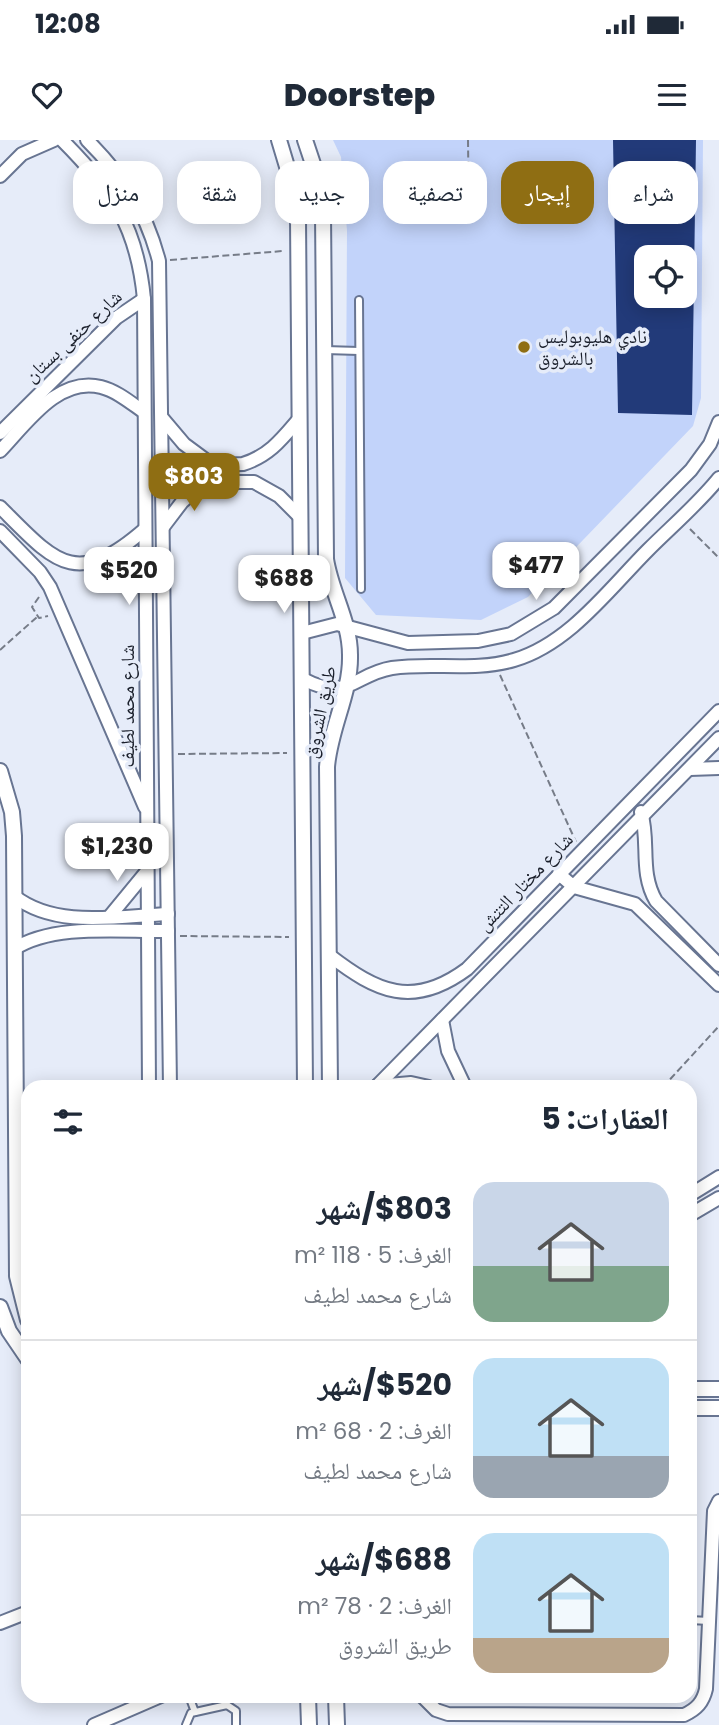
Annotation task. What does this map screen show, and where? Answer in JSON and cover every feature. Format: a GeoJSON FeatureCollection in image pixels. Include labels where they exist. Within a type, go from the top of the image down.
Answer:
{"type":"FeatureCollection","features":[{"type":"Feature","properties":{"kind":"street"},"geometry":{"type":"LineString","coordinates":[[0,176],[22,154],[54,140]]}},
{"type":"Feature","properties":{"kind":"street","name":"شارع محمد لطيف"},"geometry":{"type":"LineString","coordinates":[[62,140],[97,175],[126,220],[135,246],[144,299],[149,1080]]}},
{"type":"Feature","properties":{"kind":"street","name":"شارع محمد لطيف"},"geometry":{"type":"LineString","coordinates":[[87,140],[130,188],[147,223],[159,261],[170,1080]]}},
{"type":"Feature","properties":{"kind":"street","name":"طريق الشروق"},"geometry":{"type":"LineString","coordinates":[[279,140],[294,190],[298,249],[305,1080]]}},
{"type":"Feature","properties":{"kind":"street","name":"طريق الشروق"},"geometry":{"type":"LineString","coordinates":[[305,140],[317,176],[323,213],[326,559],[334,594],[346,625],[350,656],[346,687],[334,724],[328,757],[330,1080]]}},
{"type":"Feature","properties":{"kind":"street","name":"شارع حنفى بستان"},"geometry":{"type":"LineString","coordinates":[[0,433],[116,318],[144,299]]}},
{"type":"Feature","properties":{"kind":"street","name":"شارع حنفى بستان"},"geometry":{"type":"LineString","coordinates":[[0,451],[51,400],[75,386],[104,388],[144,412]]}},
{"type":"Feature","properties":{"kind":"street"},"geometry":{"type":"LineString","coordinates":[[162,418],[184,444],[212,465]]}},
{"type":"Feature","properties":{"kind":"street"},"geometry":{"type":"LineString","coordinates":[[145,466],[243,464],[257,460],[279,443],[299,419]]}},
{"type":"Feature","properties":{"kind":"street"},"geometry":{"type":"LineString","coordinates":[[302,633],[328,625],[346,625],[408,643],[486,640],[526,628],[554,608],[691,470],[710,444],[719,422]]}},
{"type":"Feature","properties":{"kind":"street"},"geometry":{"type":"LineString","coordinates":[[303,679],[319,686],[346,687],[393,668],[495,664],[533,653],[566,632],[719,478]]}},
{"type":"Feature","properties":{"kind":"street"},"geometry":{"type":"LineString","coordinates":[[163,528],[182,502],[206,481]]}},
{"type":"Feature","properties":{"kind":"street"},"geometry":{"type":"LineString","coordinates":[[145,482],[254,482],[279,496],[300,518]]}},
{"type":"Feature","properties":{"kind":"street"},"geometry":{"type":"LineString","coordinates":[[0,507],[47,554],[75,565],[103,558],[145,530]]}},
{"type":"Feature","properties":{"kind":"street"},"geometry":{"type":"LineString","coordinates":[[0,531],[35,566],[50,587],[147,812]]}},
{"type":"Feature","properties":{"kind":"street","name":"شارع مختار التتش"},"geometry":{"type":"LineString","coordinates":[[329,956],[371,985],[411,993],[450,981],[476,959],[630,802],[716,719]]}},
{"type":"Feature","properties":{"kind":"street","name":"شارع مختار التتش"},"geometry":{"type":"LineString","coordinates":[[383,1080],[719,738]]}},
{"type":"Feature","properties":{"kind":"street"},"geometry":{"type":"LineString","coordinates":[[690,769],[719,768]]}},
{"type":"Feature","properties":{"kind":"street"},"geometry":{"type":"LineString","coordinates":[[0,771],[12,812],[17,1276],[21,1292]]}},
{"type":"Feature","properties":{"kind":"street"},"geometry":{"type":"LineString","coordinates":[[630,802],[641,810],[643,816],[645,877],[649,890],[656,901],[719,965]]}},
{"type":"Feature","properties":{"kind":"street"},"geometry":{"type":"LineString","coordinates":[[110,916],[147,870]]}},
{"type":"Feature","properties":{"kind":"street"},"geometry":{"type":"LineString","coordinates":[[559,874],[574,887],[635,904],[719,985]]}},
{"type":"Feature","properties":{"kind":"street"},"geometry":{"type":"LineString","coordinates":[[14,896],[49,915],[168,914]]}},
{"type":"Feature","properties":{"kind":"street"},"geometry":{"type":"LineString","coordinates":[[15,949],[27,940],[49,934],[148,931],[168,934]]}},
{"type":"Feature","properties":{"kind":"street"},"geometry":{"type":"LineString","coordinates":[[476,959],[488,973]]}},
{"type":"Feature","properties":{"kind":"street"},"geometry":{"type":"LineString","coordinates":[[442,1020],[448,1051],[462,1080]]}},
{"type":"Feature","properties":{"kind":"street"},"geometry":{"type":"LineString","coordinates":[[0,1172],[16,1171]]}},
{"type":"Feature","properties":{"kind":"street"},"geometry":{"type":"LineString","coordinates":[[697,1191],[719,1177]]}},
{"type":"Feature","properties":{"kind":"street"},"geometry":{"type":"LineString","coordinates":[[697,1211],[719,1198]]}},
{"type":"Feature","properties":{"kind":"street"},"geometry":{"type":"LineString","coordinates":[[0,1307],[9,1331],[21,1349]]}},
{"type":"Feature","properties":{"kind":"street"},"geometry":{"type":"LineString","coordinates":[[697,1389],[719,1389]]}},
{"type":"Feature","properties":{"kind":"street"},"geometry":{"type":"LineString","coordinates":[[697,1408],[719,1408]]}},
{"type":"Feature","properties":{"kind":"street"},"geometry":{"type":"LineString","coordinates":[[429,1703],[436,1710],[447,1714],[684,1715],[699,1705],[706,1689],[713,1511],[719,1502]]}},
{"type":"Feature","properties":{"kind":"street"},"geometry":{"type":"LineString","coordinates":[[0,1623],[21,1615]]}},
{"type":"Feature","properties":{"kind":"street"},"geometry":{"type":"LineString","coordinates":[[94,1725],[117,1720],[148,1703]]}},
{"type":"Feature","properties":{"kind":"street"},"geometry":{"type":"LineString","coordinates":[[308,1703],[309,1725]]}},
{"type":"Feature","properties":{"kind":"street"},"geometry":{"type":"LineString","coordinates":[[337,1703],[337,1725]]}},
{"type":"Feature","properties":{"kind":"lane"},"geometry":{"type":"LineString","coordinates":[[359,300],[361,589]]}},
{"type":"Feature","properties":{"kind":"lane"},"geometry":{"type":"LineString","coordinates":[[325,350],[359,351]]}},
{"type":"Feature","properties":{"kind":"lane"},"geometry":{"type":"LineString","coordinates":[[697,1620],[709,1621]]}},
{"type":"Feature","properties":{"kind":"lane"},"geometry":{"type":"LineString","coordinates":[[191,1703],[195,1712]]}},
{"type":"Feature","properties":{"kind":"lane"},"geometry":{"type":"LineString","coordinates":[[186,1725],[188,1716],[195,1712],[231,1706],[236,1711],[236,1725]]}},
{"type":"Feature","properties":{"kind":"path"},"geometry":{"type":"LineString","coordinates":[[468,140],[468,161]]}},
{"type":"Feature","properties":{"kind":"path"},"geometry":{"type":"LineString","coordinates":[[159,261],[298,249]]}},
{"type":"Feature","properties":{"kind":"path"},"geometry":{"type":"LineString","coordinates":[[680,518],[719,558]]}},
{"type":"Feature","properties":{"kind":"path"},"geometry":{"type":"LineString","coordinates":[[50,587],[32,604],[38,616],[44,619],[60,608]]}},
{"type":"Feature","properties":{"kind":"path"},"geometry":{"type":"LineString","coordinates":[[0,650],[38,616]]}},
{"type":"Feature","properties":{"kind":"path"},"geometry":{"type":"LineString","coordinates":[[495,664],[580,853]]}},
{"type":"Feature","properties":{"kind":"path"},"geometry":{"type":"LineString","coordinates":[[166,754],[303,753]]}},
{"type":"Feature","properties":{"kind":"path"},"geometry":{"type":"LineString","coordinates":[[168,934],[304,937]]}},
{"type":"Feature","properties":{"kind":"path"},"geometry":{"type":"LineString","coordinates":[[669,1080],[719,1026]]}},
{"type":"Feature","properties":{"kind":"shaded area","name":"نادي هليوبوليس بالشروق"},"geometry":{"type":"Polygon","coordinates":[[[333,140],[703,140],[701,398],[693,426],[528,597],[481,620],[376,615],[345,578],[346,224],[369,224],[369,161],[341,161],[333,140]]]}},
{"type":"Feature","properties":{"kind":"building"},"geometry":{"type":"Polygon","coordinates":[[[613,140],[696,140],[696,161],[613,161],[613,140]]]}},
{"type":"Feature","properties":{"kind":"building"},"geometry":{"type":"Polygon","coordinates":[[[615,224],[695,224],[694,245],[634,245],[634,308],[694,308],[692,415],[618,413],[615,224]]]}},
{"type":"Feature","properties":{"kind":"place","name":"نادي هليوبوليس بالشروق"},"geometry":{"type":"Point","coordinates":[524,347]}}]}
